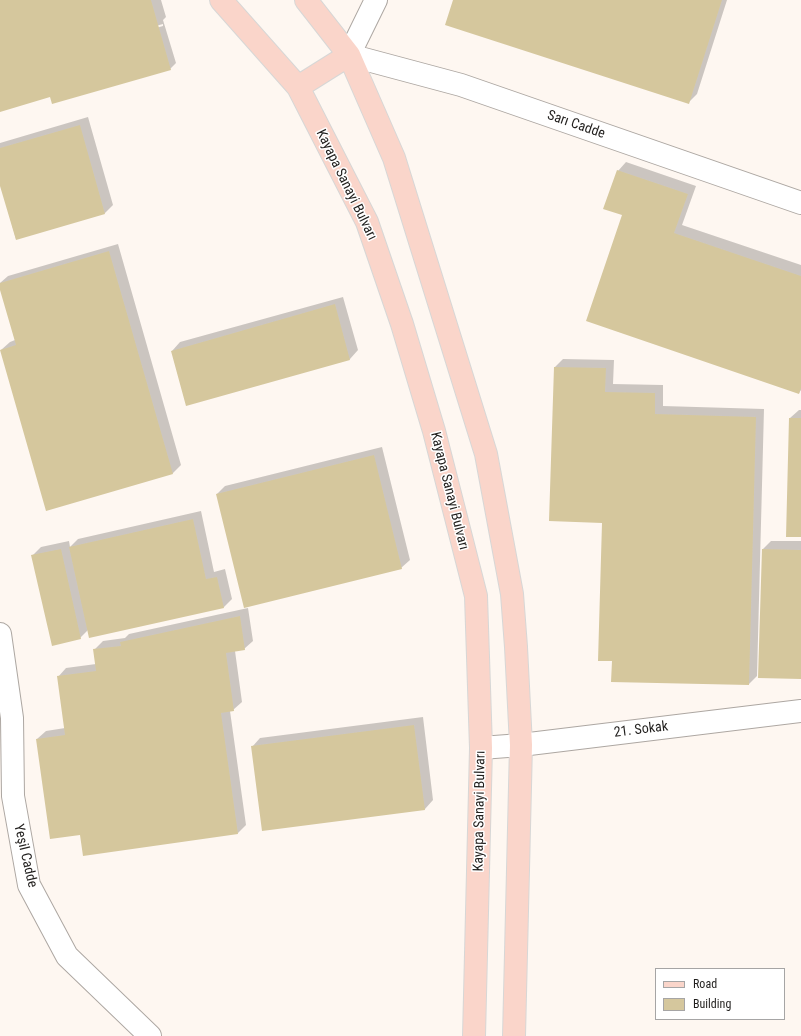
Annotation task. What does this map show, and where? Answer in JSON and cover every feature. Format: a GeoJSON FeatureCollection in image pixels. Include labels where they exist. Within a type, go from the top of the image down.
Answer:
{"type":"FeatureCollection","features":[{"type":"Feature","properties":{"kind":"main road","name":"Kayapa Sanayi Bulvarı"},"geometry":{"type":"LineString","coordinates":[[221,0],[298,87],[367,222],[402,324],[434,431],[476,596],[481,748],[474,1036]]}},
{"type":"Feature","properties":{"kind":"main road"},"geometry":{"type":"LineString","coordinates":[[306,0],[349,55],[394,158],[486,454],[512,594],[521,745],[514,1036]]}},
{"type":"Feature","properties":{"kind":"main road"},"geometry":{"type":"LineString","coordinates":[[298,87],[349,55]]}},
{"type":"Feature","properties":{"kind":"lane"},"geometry":{"type":"LineString","coordinates":[[349,55],[376,0]]}},
{"type":"Feature","properties":{"kind":"lane","name":"Sarı Cadde"},"geometry":{"type":"LineString","coordinates":[[349,55],[461,85],[801,203]]}},
{"type":"Feature","properties":{"kind":"lane","name":"Yeşil Cadde"},"geometry":{"type":"LineString","coordinates":[[0,634],[12,718],[6,800],[29,885],[67,956],[150,1036]]}},
{"type":"Feature","properties":{"kind":"lane","name":"21. Sokak"},"geometry":{"type":"LineString","coordinates":[[481,748],[521,745],[801,711]]}},
{"type":"Feature","properties":{"kind":"building"},"geometry":{"type":"Polygon","coordinates":[[[0,0],[151,0],[171,70],[52,104],[50,97],[0,112],[0,0]]]}},
{"type":"Feature","properties":{"kind":"building"},"geometry":{"type":"Polygon","coordinates":[[[453,0],[722,0],[689,104],[445,25],[453,0]]]}},
{"type":"Feature","properties":{"kind":"building"},"geometry":{"type":"Polygon","coordinates":[[[80,125],[105,214],[16,240],[0,186],[0,148],[80,125]]]}},
{"type":"Feature","properties":{"kind":"building"},"geometry":{"type":"Polygon","coordinates":[[[617,170],[688,194],[674,233],[801,276],[801,388],[799,394],[586,321],[622,215],[603,209],[617,170]]]}},
{"type":"Feature","properties":{"kind":"building"},"geometry":{"type":"Polygon","coordinates":[[[109,251],[173,474],[46,511],[0,350],[16,345],[0,290],[0,283],[109,251]]]}},
{"type":"Feature","properties":{"kind":"building"},"geometry":{"type":"Polygon","coordinates":[[[335,304],[350,360],[186,406],[171,351],[335,304]]]}},
{"type":"Feature","properties":{"kind":"building"},"geometry":{"type":"Polygon","coordinates":[[[554,367],[606,368],[605,392],[655,393],[655,414],[756,417],[749,685],[611,682],[612,661],[598,661],[602,523],[549,521],[554,367]]]}},
{"type":"Feature","properties":{"kind":"building"},"geometry":{"type":"Polygon","coordinates":[[[789,418],[801,418],[801,537],[786,537],[789,418]]]}},
{"type":"Feature","properties":{"kind":"building"},"geometry":{"type":"Polygon","coordinates":[[[374,455],[402,569],[244,608],[216,494],[374,455]]]}},
{"type":"Feature","properties":{"kind":"building"},"geometry":{"type":"Polygon","coordinates":[[[193,519],[206,579],[217,577],[224,608],[89,638],[69,547],[193,519]]]}},
{"type":"Feature","properties":{"kind":"building"},"geometry":{"type":"Polygon","coordinates":[[[61,549],[81,639],[52,646],[31,555],[61,549]]]}},
{"type":"Feature","properties":{"kind":"building"},"geometry":{"type":"Polygon","coordinates":[[[762,549],[801,550],[801,679],[758,678],[762,549]]]}},
{"type":"Feature","properties":{"kind":"building"},"geometry":{"type":"Polygon","coordinates":[[[240,616],[245,650],[226,653],[234,711],[221,713],[238,834],[83,856],[80,835],[50,839],[36,739],[65,735],[57,676],[96,671],[93,649],[121,646],[120,642],[240,616]]]}},
{"type":"Feature","properties":{"kind":"building"},"geometry":{"type":"Polygon","coordinates":[[[414,725],[425,810],[262,831],[251,746],[414,725]]]}}]}
